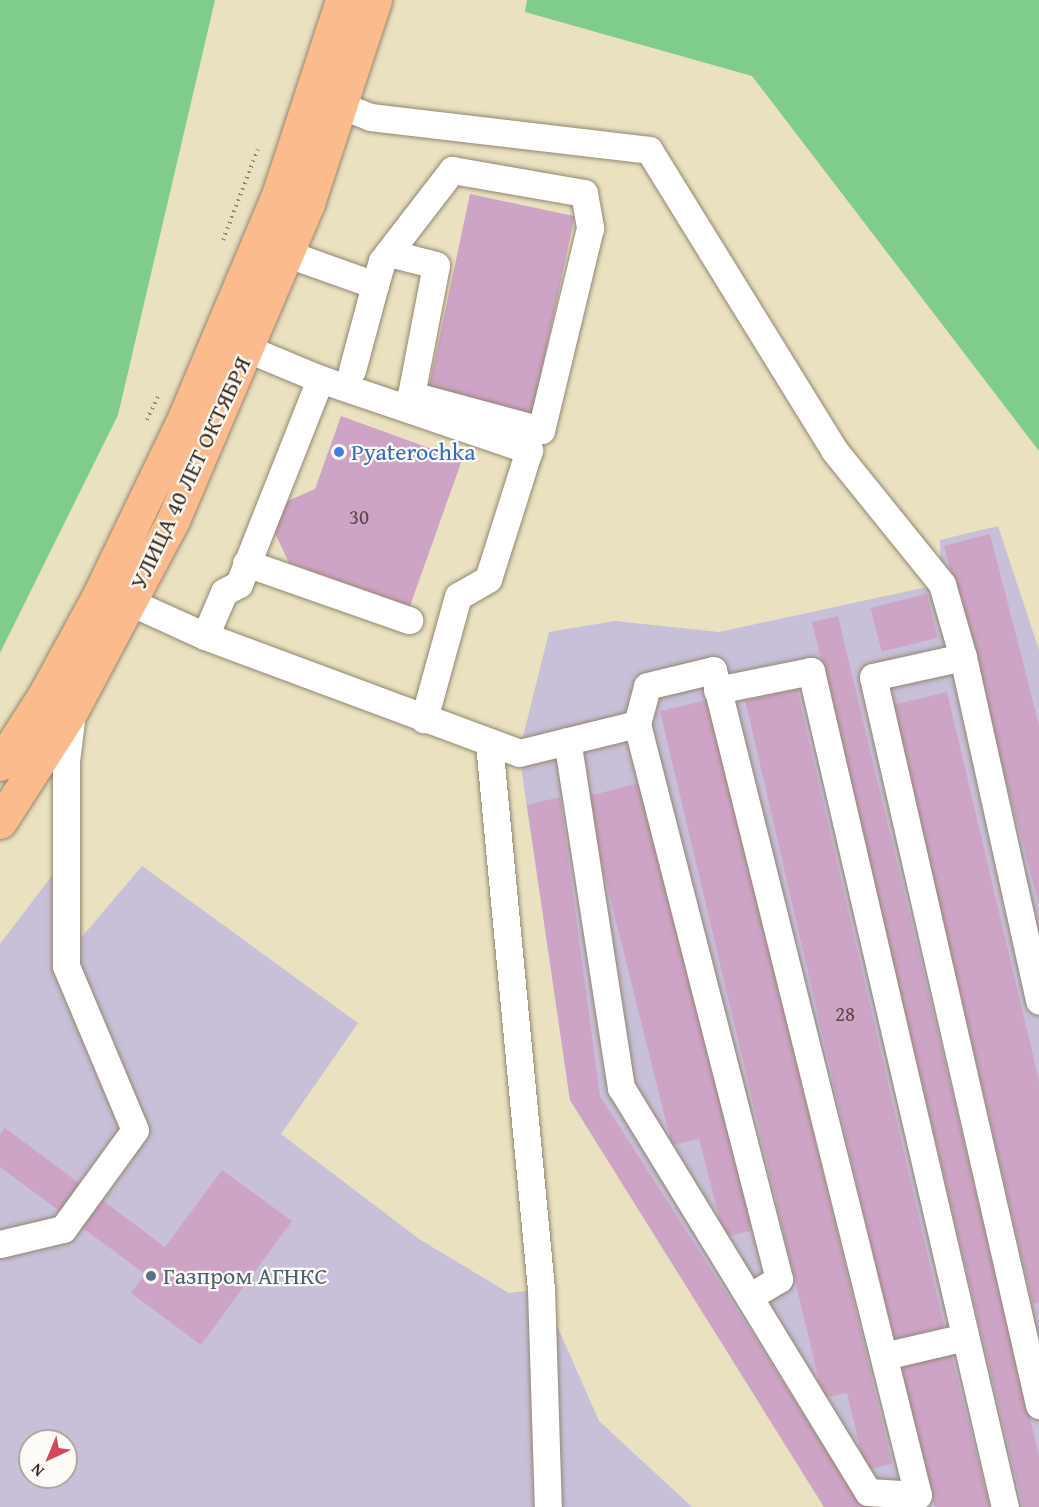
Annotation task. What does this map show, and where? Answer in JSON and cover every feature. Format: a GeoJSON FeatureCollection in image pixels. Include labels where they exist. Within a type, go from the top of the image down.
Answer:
{"type":"FeatureCollection","features":[{"type":"Feature","properties":{"kind":"main road"},"geometry":{"type":"LineString","coordinates":[[327,102],[342,0]]}},
{"type":"Feature","properties":{"kind":"main road"},"geometry":{"type":"LineString","coordinates":[[327,102],[375,0]]}},
{"type":"Feature","properties":{"kind":"main road","name":"УЛИЦА 40 ЛЕТ ОКТЯБРЯ"},"geometry":{"type":"LineString","coordinates":[[0,822],[72,710],[173,520],[288,254],[327,102]]}},
{"type":"Feature","properties":{"kind":"main road","name":"УЛИЦА 40 ЛЕТ ОКТЯБРЯ"},"geometry":{"type":"LineString","coordinates":[[0,764],[45,694],[144,507],[238,293],[327,102]]}},
{"type":"Feature","properties":{"kind":"lane"},"geometry":{"type":"LineString","coordinates":[[327,102],[370,117],[649,150],[834,450],[942,584],[963,657],[1039,1001]]}},
{"type":"Feature","properties":{"kind":"lane"},"geometry":{"type":"LineString","coordinates":[[352,370],[375,285],[389,253],[452,171],[584,193],[590,228],[541,430],[411,395],[436,266],[389,253]]}},
{"type":"Feature","properties":{"kind":"lane"},"geometry":{"type":"LineString","coordinates":[[288,254],[375,285]]}},
{"type":"Feature","properties":{"kind":"lane"},"geometry":{"type":"LineString","coordinates":[[248,349],[320,379],[529,450],[488,579],[458,596],[424,719]]}},
{"type":"Feature","properties":{"kind":"lane"},"geometry":{"type":"LineString","coordinates":[[205,636],[224,592],[239,584],[320,379]]}},
{"type":"Feature","properties":{"kind":"lane"},"geometry":{"type":"LineString","coordinates":[[246,563],[409,620]]}},
{"type":"Feature","properties":{"kind":"lane"},"geometry":{"type":"LineString","coordinates":[[130,602],[205,636],[519,753],[637,724]]}},
{"type":"Feature","properties":{"kind":"lane"},"geometry":{"type":"LineString","coordinates":[[963,657],[873,677],[1029,1318],[1039,1405]]}},
{"type":"Feature","properties":{"kind":"lane"},"geometry":{"type":"LineString","coordinates":[[567,741],[621,1088],[872,1499],[918,1495],[713,670],[647,686],[637,724],[779,1279],[749,1297]]}},
{"type":"Feature","properties":{"kind":"lane"},"geometry":{"type":"LineString","coordinates":[[717,690],[811,671],[1005,1507]]}},
{"type":"Feature","properties":{"kind":"lane"},"geometry":{"type":"LineString","coordinates":[[0,1244],[63,1229],[135,1130],[66,966],[66,761],[72,710]]}},
{"type":"Feature","properties":{"kind":"lane"},"geometry":{"type":"LineString","coordinates":[[489,743],[541,1289],[548,1506]]}},
{"type":"Feature","properties":{"kind":"lane"},"geometry":{"type":"LineString","coordinates":[[884,1356],[966,1337]]}},
{"type":"Feature","properties":{"kind":"path"},"geometry":{"type":"LineString","coordinates":[[220,248],[261,144]]}},
{"type":"Feature","properties":{"kind":"path"},"geometry":{"type":"LineString","coordinates":[[144,426],[163,384]]}},
{"type":"Feature","properties":{"kind":"shaded area"},"geometry":{"type":"Polygon","coordinates":[[[998,526],[1039,650],[1039,1507],[824,1507],[570,1100],[519,753],[549,632],[615,621],[719,632],[941,584],[940,540],[998,526]]]}},
{"type":"Feature","properties":{"kind":"shaded area"},"geometry":{"type":"Polygon","coordinates":[[[76,844],[81,938],[142,866],[358,1023],[281,1134],[419,1239],[509,1293],[541,1289],[599,1421],[692,1507],[0,1507],[0,944],[76,844]]]}},
{"type":"Feature","properties":{"kind":"green space"},"geometry":{"type":"Polygon","coordinates":[[[0,0],[215,0],[118,415],[0,653],[0,0]]]}},
{"type":"Feature","properties":{"kind":"green space"},"geometry":{"type":"Polygon","coordinates":[[[527,0],[1039,0],[1039,451],[752,76],[525,12],[527,0]]]}},
{"type":"Feature","properties":{"kind":"building"},"geometry":{"type":"Polygon","coordinates":[[[470,194],[575,216],[532,416],[428,394],[470,194]]]}},
{"type":"Feature","properties":{"kind":"building"},"geometry":{"type":"Polygon","coordinates":[[[341,416],[462,460],[410,606],[289,563],[273,529],[281,504],[315,489],[341,416]]]}},
{"type":"Feature","properties":{"kind":"building"},"geometry":{"type":"Polygon","coordinates":[[[990,534],[1039,725],[1039,905],[944,546],[990,534]]]}},
{"type":"Feature","properties":{"kind":"building"},"geometry":{"type":"Polygon","coordinates":[[[927,594],[938,638],[882,652],[871,608],[927,594]]]}},
{"type":"Feature","properties":{"kind":"building"},"geometry":{"type":"Polygon","coordinates":[[[838,616],[1039,1456],[1039,1507],[1023,1507],[812,622],[838,616]]]}},
{"type":"Feature","properties":{"kind":"building"},"geometry":{"type":"Polygon","coordinates":[[[797,689],[944,1327],[893,1339],[745,701],[797,689]]]}},
{"type":"Feature","properties":{"kind":"building"},"geometry":{"type":"Polygon","coordinates":[[[947,692],[1039,1081],[1039,1303],[1033,1304],[892,705],[947,692]]]}},
{"type":"Feature","properties":{"kind":"building"},"geometry":{"type":"Polygon","coordinates":[[[711,699],[892,1464],[865,1470],[847,1393],[823,1398],[660,711],[711,699]]]}},
{"type":"Feature","properties":{"kind":"building"},"geometry":{"type":"Polygon","coordinates":[[[643,782],[755,1230],[724,1237],[699,1139],[672,1145],[585,797],[643,782]]]}},
{"type":"Feature","properties":{"kind":"building"},"geometry":{"type":"Polygon","coordinates":[[[560,797],[600,1096],[863,1507],[824,1507],[570,1100],[527,805],[560,797]]]}},
{"type":"Feature","properties":{"kind":"building"},"geometry":{"type":"Polygon","coordinates":[[[5,1128],[165,1247],[222,1170],[292,1221],[201,1345],[131,1293],[145,1274],[0,1167],[0,1134],[5,1128]]]}},
{"type":"Feature","properties":{"kind":"building"},"geometry":{"type":"Polygon","coordinates":[[[951,1353],[989,1506],[935,1507],[900,1366],[951,1353]]]}},
{"type":"Feature","properties":{"kind":"place","name":"Pyaterochka"},"geometry":{"type":"Point","coordinates":[339,452]}},
{"type":"Feature","properties":{"kind":"place","name":"Газпром АГНКС"},"geometry":{"type":"Point","coordinates":[151,1276]}}]}
